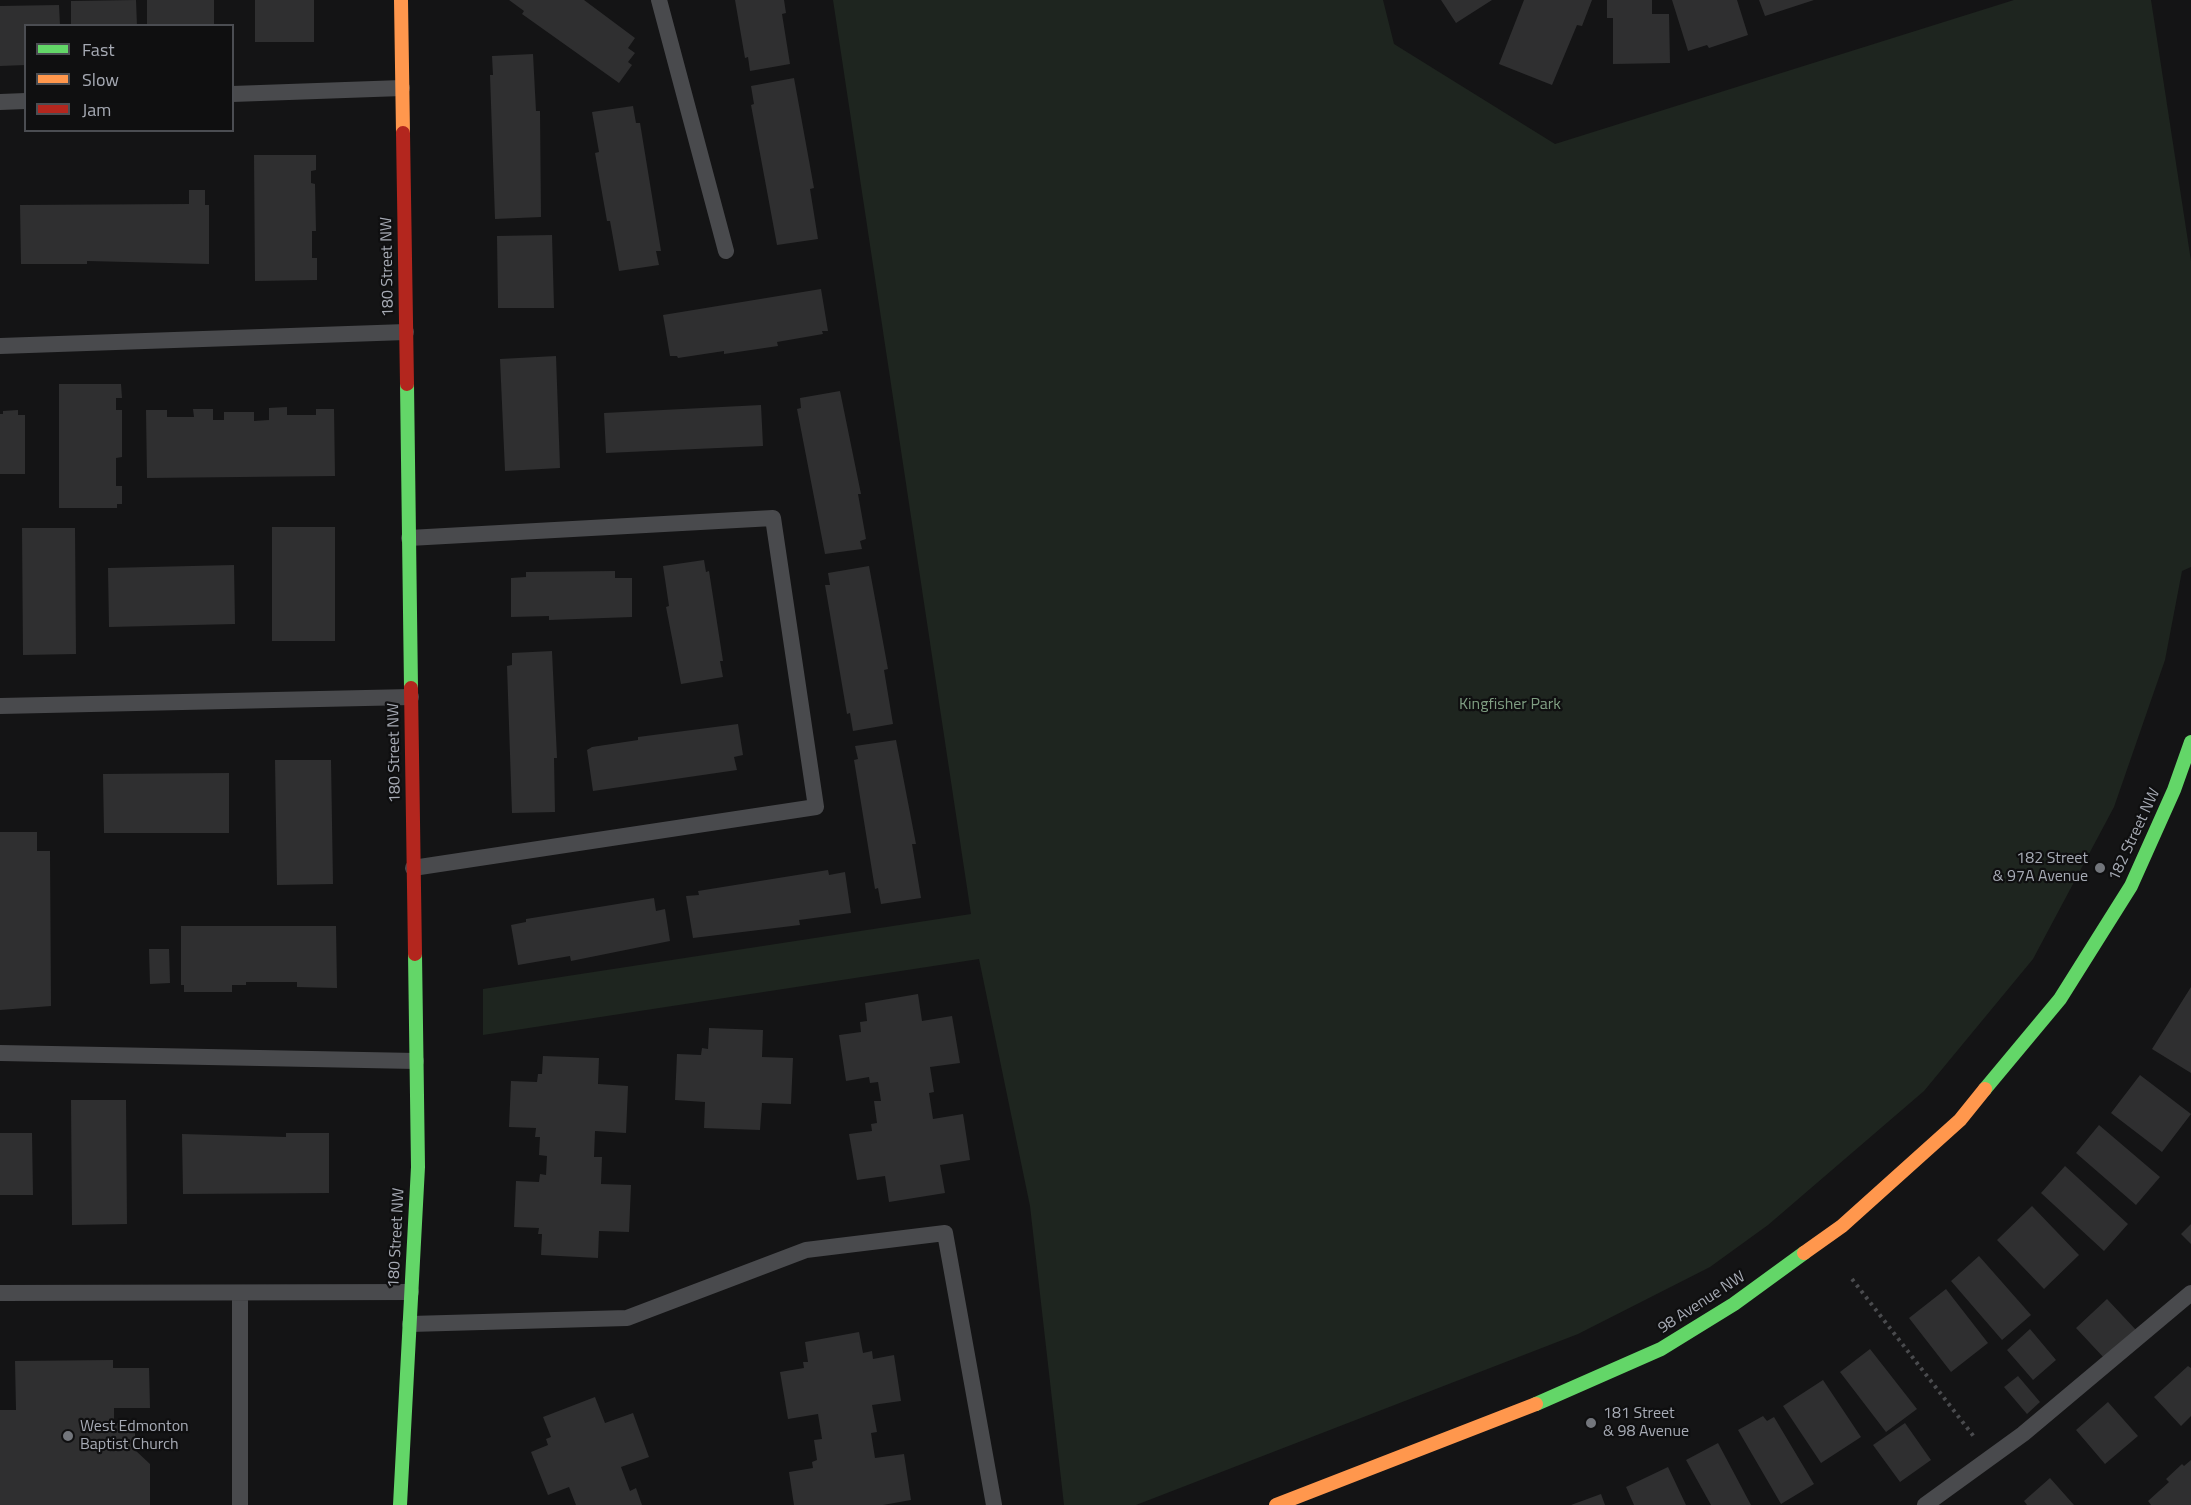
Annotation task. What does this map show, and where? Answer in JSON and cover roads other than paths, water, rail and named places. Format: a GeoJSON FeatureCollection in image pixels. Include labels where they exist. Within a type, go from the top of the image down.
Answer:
{"type":"FeatureCollection","features":[{"type":"Feature","properties":{"kind":"street","name":"180 Street NW"},"geometry":{"type":"LineString","coordinates":[[400,1505],[418,1167],[401,0]]}},
{"type":"Feature","properties":{"kind":"street","name":"182 Street NW"},"geometry":{"type":"LineString","coordinates":[[2060,999],[2131,886],[2174,790],[2191,742]]}},
{"type":"Feature","properties":{"kind":"street","name":"98 Avenue NW"},"geometry":{"type":"LineString","coordinates":[[1276,1505],[1565,1393],[1661,1349],[1734,1304],[1842,1226],[1960,1120],[2060,999]]}},
{"type":"Feature","properties":{"kind":"lane"},"geometry":{"type":"LineString","coordinates":[[659,0],[726,251]]}},
{"type":"Feature","properties":{"kind":"lane"},"geometry":{"type":"LineString","coordinates":[[234,94],[402,88]]}},
{"type":"Feature","properties":{"kind":"lane"},"geometry":{"type":"LineString","coordinates":[[0,102],[24,101]]}},
{"type":"Feature","properties":{"kind":"lane"},"geometry":{"type":"LineString","coordinates":[[0,346],[406,332]]}},
{"type":"Feature","properties":{"kind":"lane"},"geometry":{"type":"LineString","coordinates":[[409,538],[773,518],[816,807],[413,868]]}},
{"type":"Feature","properties":{"kind":"lane"},"geometry":{"type":"LineString","coordinates":[[0,706],[411,697]]}},
{"type":"Feature","properties":{"kind":"lane"},"geometry":{"type":"LineString","coordinates":[[0,1053],[416,1061]]}},
{"type":"Feature","properties":{"kind":"lane"},"geometry":{"type":"LineString","coordinates":[[410,1324],[627,1318],[806,1250],[945,1233],[994,1505]]}},
{"type":"Feature","properties":{"kind":"lane"},"geometry":{"type":"LineString","coordinates":[[0,1293],[411,1292]]}},
{"type":"Feature","properties":{"kind":"lane"},"geometry":{"type":"LineString","coordinates":[[1925,1505],[2023,1434],[2191,1293]]}},
{"type":"Feature","properties":{"kind":"lane"},"geometry":{"type":"LineString","coordinates":[[240,1294],[240,1505]]}},
{"type":"Feature","properties":{"kind":"place","name":"182 Street & 97A Avenue"},"geometry":{"type":"Point","coordinates":[2100,868]}},
{"type":"Feature","properties":{"kind":"place","name":"181 Street & 98 Avenue"},"geometry":{"type":"Point","coordinates":[1591,1423]}},
{"type":"Feature","properties":{"kind":"place","name":"West Edmonton Baptist Church"},"geometry":{"type":"Point","coordinates":[68,1436]}},
{"type":"Feature","properties":{"kind":"park label","name":"Kingfisher Park"},"geometry":{"type":"Point","coordinates":[1510,705]}}]}
